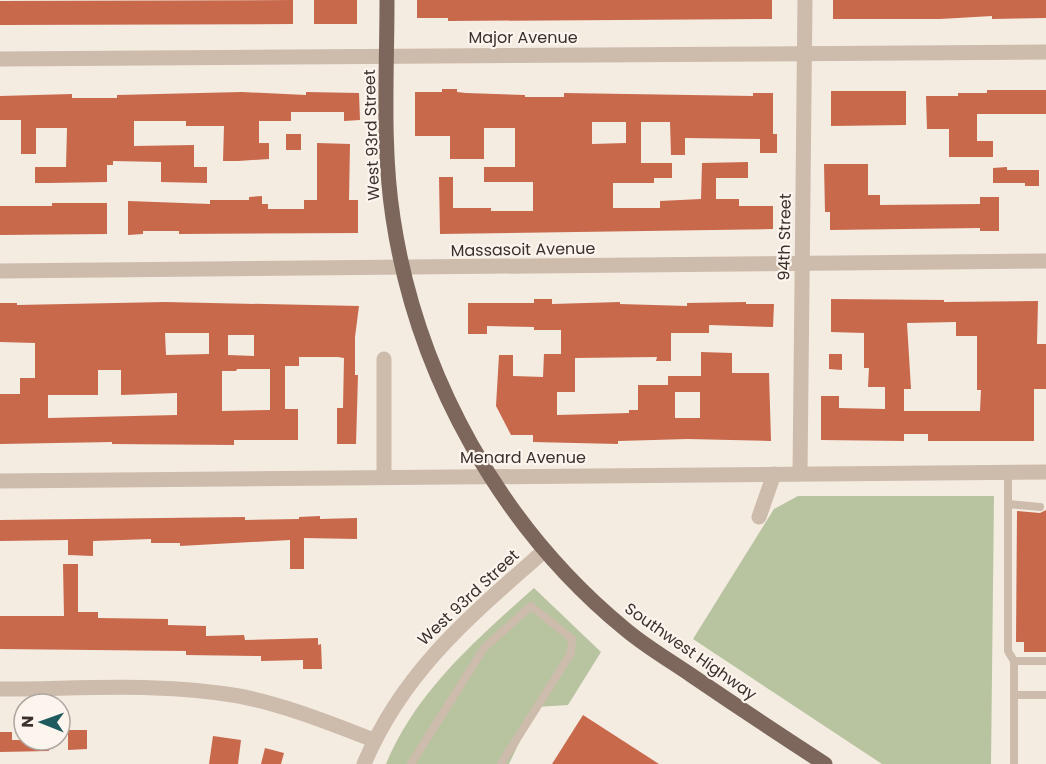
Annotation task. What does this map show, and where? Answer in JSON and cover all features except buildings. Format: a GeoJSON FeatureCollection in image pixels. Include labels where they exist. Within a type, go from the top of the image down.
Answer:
{"type":"FeatureCollection","features":[{"type":"Feature","properties":{"kind":"main road","name":"West 93rd Street"},"geometry":{"type":"LineString","coordinates":[[387,0],[388,154],[392,216],[402,268]]}},
{"type":"Feature","properties":{"kind":"main road","name":"Southwest Highway"},"geometry":{"type":"LineString","coordinates":[[402,268],[418,324],[444,393],[490,476],[544,551],[626,630],[825,764]]}},
{"type":"Feature","properties":{"kind":"street","name":"94th Street"},"geometry":{"type":"LineString","coordinates":[[800,474],[805,0]]}},
{"type":"Feature","properties":{"kind":"street","name":"Major Avenue"},"geometry":{"type":"LineString","coordinates":[[0,59],[1046,52]]}},
{"type":"Feature","properties":{"kind":"street","name":"Massasoit Avenue"},"geometry":{"type":"LineString","coordinates":[[0,271],[1046,261]]}},
{"type":"Feature","properties":{"kind":"street"},"geometry":{"type":"LineString","coordinates":[[384,359],[384,476]]}},
{"type":"Feature","properties":{"kind":"street","name":"Menard Avenue"},"geometry":{"type":"LineString","coordinates":[[0,481],[1046,472]]}},
{"type":"Feature","properties":{"kind":"street"},"geometry":{"type":"LineString","coordinates":[[759,517],[774,474]]}},
{"type":"Feature","properties":{"kind":"street","name":"West 93rd Street"},"geometry":{"type":"LineString","coordinates":[[364,764],[374,740],[411,680],[437,648],[544,551]]}},
{"type":"Feature","properties":{"kind":"street"},"geometry":{"type":"LineString","coordinates":[[0,689],[156,688],[207,692],[284,707],[374,740]]}},
{"type":"Feature","properties":{"kind":"lane"},"geometry":{"type":"LineString","coordinates":[[1008,472],[1008,651],[1014,661],[1014,764]]}},
{"type":"Feature","properties":{"kind":"lane"},"geometry":{"type":"LineString","coordinates":[[1008,504],[1040,507]]}},
{"type":"Feature","properties":{"kind":"lane"},"geometry":{"type":"LineString","coordinates":[[411,764],[484,648],[531,606],[572,639],[571,653],[501,764]]}},
{"type":"Feature","properties":{"kind":"lane"},"geometry":{"type":"LineString","coordinates":[[1014,661],[1046,661]]}},
{"type":"Feature","properties":{"kind":"lane"},"geometry":{"type":"LineString","coordinates":[[1014,695],[1046,695]]}},
{"type":"Feature","properties":{"kind":"green space"},"geometry":{"type":"Polygon","coordinates":[[[798,496],[994,496],[991,764],[882,764],[693,639],[774,509],[798,496]]]}},
{"type":"Feature","properties":{"kind":"green space"},"geometry":{"type":"Polygon","coordinates":[[[534,588],[601,652],[568,705],[536,707],[509,764],[386,764],[414,713],[431,690],[470,647],[534,588]]]}}]}
